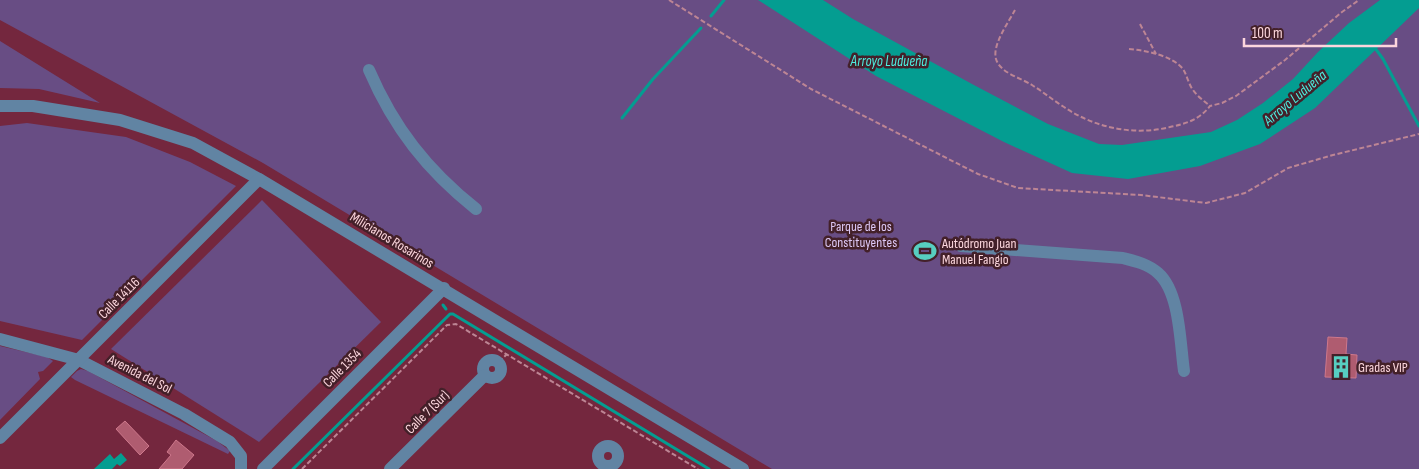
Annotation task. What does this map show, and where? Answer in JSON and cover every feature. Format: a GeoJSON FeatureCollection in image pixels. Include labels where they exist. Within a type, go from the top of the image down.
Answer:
{"type":"FeatureCollection","features":[{"type":"Feature","properties":{"kind":"street"},"geometry":{"type":"LineString","coordinates":[[369,70],[386,106],[407,139],[439,177],[476,209]]}},
{"type":"Feature","properties":{"kind":"street","name":"Milicianos Rosarinos"},"geometry":{"type":"LineString","coordinates":[[0,106],[33,106],[120,120],[193,143],[260,179],[444,288],[743,469]]}},
{"type":"Feature","properties":{"kind":"street","name":"Calle 14116"},"geometry":{"type":"LineString","coordinates":[[0,438],[260,179]]}},
{"type":"Feature","properties":{"kind":"street"},"geometry":{"type":"LineString","coordinates":[[961,246],[1122,258],[1149,267],[1165,280],[1174,301],[1184,370]]}},
{"type":"Feature","properties":{"kind":"street","name":"Calle 1354"},"geometry":{"type":"LineString","coordinates":[[271,466],[444,288]]}},
{"type":"Feature","properties":{"kind":"street","name":"Avenida del Sol"},"geometry":{"type":"LineString","coordinates":[[0,339],[79,360],[184,414],[230,442],[241,456],[242,469]]}},
{"type":"Feature","properties":{"kind":"street","name":"Calle 7 (Sur)"},"geometry":{"type":"LineString","coordinates":[[390,469],[485,375],[482,368],[485,362],[503,358]]}},
{"type":"Feature","properties":{"kind":"path"},"geometry":{"type":"LineString","coordinates":[[669,0],[811,89],[978,174],[1018,188],[1140,195],[1206,203],[1245,193],[1288,168],[1333,154],[1419,134]]}},
{"type":"Feature","properties":{"kind":"path"},"geometry":{"type":"LineString","coordinates":[[1015,10],[996,46],[995,56],[998,65],[1051,97],[1065,108],[1083,117],[1105,126],[1123,130],[1143,131],[1181,124],[1194,119],[1205,112],[1210,106],[1222,103],[1236,96],[1311,40],[1342,12],[1359,0]]}},
{"type":"Feature","properties":{"kind":"path"},"geometry":{"type":"LineString","coordinates":[[1140,24],[1156,54]]}},
{"type":"Feature","properties":{"kind":"path"},"geometry":{"type":"LineString","coordinates":[[1129,48],[1144,50],[1177,63],[1184,70],[1192,89],[1210,106]]}},
{"type":"Feature","properties":{"kind":"path"},"geometry":{"type":"LineString","coordinates":[[302,469],[447,324],[456,324],[503,358],[698,469]]}},
{"type":"Feature","properties":{"kind":"green space","name":"Autódromo Juan Manuel Fangio"},"geometry":{"type":"Polygon","coordinates":[[[0,0],[1419,0],[1419,469],[772,469],[263,163],[0,20],[0,0]]]}},
{"type":"Feature","properties":{"kind":"green space"},"geometry":{"type":"Polygon","coordinates":[[[0,41],[100,103],[39,89],[0,88],[0,41]]]}},
{"type":"Feature","properties":{"kind":"green space"},"geometry":{"type":"Polygon","coordinates":[[[27,123],[126,137],[190,162],[236,186],[82,340],[0,321],[0,126],[27,123]]]}},
{"type":"Feature","properties":{"kind":"green space"},"geometry":{"type":"Polygon","coordinates":[[[262,200],[381,322],[259,442],[111,349],[262,200]]]}},
{"type":"Feature","properties":{"kind":"green space"},"geometry":{"type":"Polygon","coordinates":[[[0,346],[47,357],[53,361],[43,371],[38,372],[40,379],[0,420],[0,346]]]}},
{"type":"Feature","properties":{"kind":"green space"},"geometry":{"type":"Polygon","coordinates":[[[81,369],[88,371],[217,441],[230,451],[228,454],[71,377],[81,369]]]}},
{"type":"Feature","properties":{"kind":"water","name":"Arroyo Ludueña"},"geometry":{"type":"Polygon","coordinates":[[[758,0],[823,0],[853,19],[1048,124],[1099,144],[1122,145],[1211,132],[1237,120],[1263,103],[1293,79],[1349,23],[1380,0],[1419,0],[1419,8],[1315,108],[1260,144],[1200,166],[1128,179],[1072,173],[1004,142],[876,76],[758,0]]]}},
{"type":"Feature","properties":{"kind":"water"},"geometry":{"type":"Polygon","coordinates":[[[121,453],[127,460],[120,466],[117,464],[112,469],[94,469],[110,454],[114,459],[121,453]]]}},
{"type":"Feature","properties":{"kind":"building","name":"Gradas VIP"},"geometry":{"type":"Polygon","coordinates":[[[1328,337],[1347,338],[1346,354],[1357,355],[1356,378],[1325,377],[1328,337]]]}},
{"type":"Feature","properties":{"kind":"building"},"geometry":{"type":"Polygon","coordinates":[[[125,421],[149,446],[140,455],[116,429],[125,421]]]}},
{"type":"Feature","properties":{"kind":"building"},"geometry":{"type":"Polygon","coordinates":[[[176,440],[194,455],[182,469],[159,469],[171,455],[167,452],[176,440]]]}},
{"type":"Feature","properties":{"kind":"waterway"},"geometry":{"type":"LineString","coordinates":[[711,16],[724,0]]}},
{"type":"Feature","properties":{"kind":"waterway"},"geometry":{"type":"LineString","coordinates":[[622,118],[653,79],[701,28]]}},
{"type":"Feature","properties":{"kind":"waterway"},"geometry":{"type":"LineString","coordinates":[[1375,48],[1383,59],[1419,126]]}},
{"type":"Feature","properties":{"kind":"waterway"},"geometry":{"type":"LineString","coordinates":[[443,305],[446,309]]}},
{"type":"Feature","properties":{"kind":"waterway"},"geometry":{"type":"LineString","coordinates":[[293,469],[450,314],[453,314],[709,469]]}},
{"type":"Feature","properties":{"kind":"place","name":"Autódromo Juan Manuel Fangio"},"geometry":{"type":"Point","coordinates":[925,251]}},
{"type":"Feature","properties":{"kind":"place","name":"Gradas VIP"},"geometry":{"type":"Point","coordinates":[1341,367]}},
{"type":"Feature","properties":{"kind":"park label","name":"Parque de los Constituyentes"},"geometry":{"type":"Point","coordinates":[861,234]}}]}
